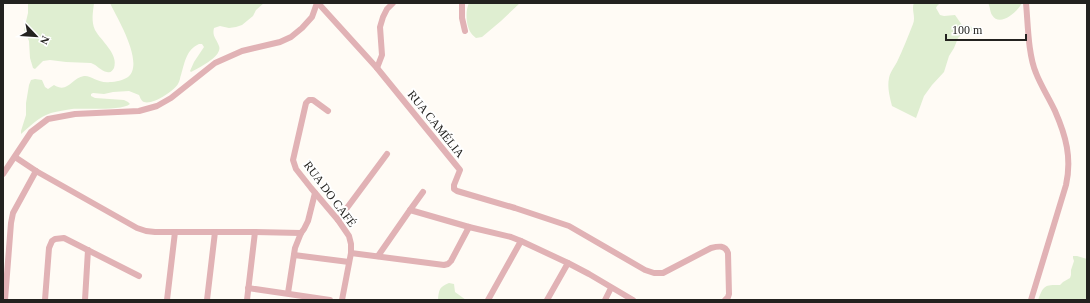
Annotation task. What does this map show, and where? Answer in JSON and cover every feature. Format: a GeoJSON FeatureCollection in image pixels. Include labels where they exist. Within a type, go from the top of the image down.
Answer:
{"type":"FeatureCollection","features":[{"type":"Feature","properties":{"kind":"street","name":"RUA CAMÉLIA"},"geometry":{"type":"LineString","coordinates":[[317,3],[377,68],[460,170],[454,185],[454,189],[569,226],[645,270],[654,273],[663,273],[712,248],[718,246],[724,247],[728,253],[729,294],[725,300]]}},
{"type":"Feature","properties":{"kind":"street"},"geometry":{"type":"LineString","coordinates":[[3,174],[31,132],[48,119],[75,114],[140,111],[157,106],[171,98],[215,62],[242,51],[291,38],[312,16],[317,3]]}},
{"type":"Feature","properties":{"kind":"street"},"geometry":{"type":"LineString","coordinates":[[377,68],[382,55],[380,27],[387,9],[393,3]]}},
{"type":"Feature","properties":{"kind":"street"},"geometry":{"type":"LineString","coordinates":[[462,3],[462,18],[465,31]]}},
{"type":"Feature","properties":{"kind":"street"},"geometry":{"type":"LineString","coordinates":[[1026,3],[1032,61],[1035,73],[1055,111],[1066,140],[1069,158],[1069,173],[1066,186],[1031,300]]}},
{"type":"Feature","properties":{"kind":"street","name":"RUA DO CAFÉ"},"geometry":{"type":"LineString","coordinates":[[328,111],[313,100],[309,100],[306,103],[293,160],[296,169],[338,220],[349,236],[351,253],[342,300]]}},
{"type":"Feature","properties":{"kind":"street"},"geometry":{"type":"LineString","coordinates":[[338,220],[387,154]]}},
{"type":"Feature","properties":{"kind":"street"},"geometry":{"type":"LineString","coordinates":[[14,157],[36,172],[137,228],[146,231],[301,233]]}},
{"type":"Feature","properties":{"kind":"street"},"geometry":{"type":"LineString","coordinates":[[5,300],[13,213],[36,172]]}},
{"type":"Feature","properties":{"kind":"street"},"geometry":{"type":"LineString","coordinates":[[378,256],[423,192]]}},
{"type":"Feature","properties":{"kind":"street"},"geometry":{"type":"LineString","coordinates":[[288,293],[295,248],[308,221],[315,193]]}},
{"type":"Feature","properties":{"kind":"street"},"geometry":{"type":"LineString","coordinates":[[410,210],[521,241],[568,262],[633,300]]}},
{"type":"Feature","properties":{"kind":"street"},"geometry":{"type":"LineString","coordinates":[[351,253],[440,265],[448,264],[469,227]]}},
{"type":"Feature","properties":{"kind":"street"},"geometry":{"type":"LineString","coordinates":[[167,300],[175,232]]}},
{"type":"Feature","properties":{"kind":"street"},"geometry":{"type":"LineString","coordinates":[[207,300],[215,232]]}},
{"type":"Feature","properties":{"kind":"street"},"geometry":{"type":"LineString","coordinates":[[247,300],[255,232]]}},
{"type":"Feature","properties":{"kind":"street"},"geometry":{"type":"LineString","coordinates":[[45,300],[49,248],[52,241],[61,237],[139,276]]}},
{"type":"Feature","properties":{"kind":"street"},"geometry":{"type":"LineString","coordinates":[[488,300],[521,241]]}},
{"type":"Feature","properties":{"kind":"street"},"geometry":{"type":"LineString","coordinates":[[85,300],[88,250]]}},
{"type":"Feature","properties":{"kind":"street"},"geometry":{"type":"LineString","coordinates":[[294,255],[349,262]]}},
{"type":"Feature","properties":{"kind":"street"},"geometry":{"type":"LineString","coordinates":[[547,300],[568,262]]}},
{"type":"Feature","properties":{"kind":"street"},"geometry":{"type":"LineString","coordinates":[[248,288],[330,300]]}},
{"type":"Feature","properties":{"kind":"street"},"geometry":{"type":"LineString","coordinates":[[605,300],[611,288]]}},
{"type":"Feature","properties":{"kind":"green space"},"geometry":{"type":"Polygon","coordinates":[[[28,3],[94,3],[94,27],[112,53],[115,63],[113,70],[111,72],[105,71],[91,63],[50,60],[43,61],[35,69],[33,68],[30,58],[29,41],[24,30],[28,13],[28,3]]]}},
{"type":"Feature","properties":{"kind":"green space"},"geometry":{"type":"Polygon","coordinates":[[[110,3],[264,3],[256,10],[253,16],[242,25],[229,28],[220,26],[214,28],[214,35],[219,46],[217,54],[210,61],[191,72],[190,71],[194,62],[204,47],[202,44],[199,44],[191,50],[187,57],[178,84],[163,97],[153,101],[144,102],[139,95],[129,91],[104,94],[93,93],[91,96],[95,98],[124,100],[130,104],[119,108],[72,109],[51,113],[39,119],[21,134],[26,115],[26,103],[31,80],[42,80],[45,87],[48,89],[54,85],[63,88],[66,87],[80,77],[84,76],[106,82],[119,81],[128,77],[132,70],[132,51],[110,3]]]}},
{"type":"Feature","properties":{"kind":"green space"},"geometry":{"type":"Polygon","coordinates":[[[469,3],[520,3],[482,37],[476,38],[469,30],[467,23],[467,10],[469,3]]]}},
{"type":"Feature","properties":{"kind":"green space"},"geometry":{"type":"Polygon","coordinates":[[[914,3],[940,3],[936,8],[940,15],[955,15],[962,25],[972,27],[974,29],[958,38],[949,56],[944,72],[924,96],[916,118],[892,106],[888,85],[890,74],[897,62],[913,24],[914,3]]]}},
{"type":"Feature","properties":{"kind":"green space"},"geometry":{"type":"Polygon","coordinates":[[[988,3],[1022,3],[1013,14],[1000,20],[995,19],[992,15],[988,3]]]}},
{"type":"Feature","properties":{"kind":"green space"},"geometry":{"type":"Polygon","coordinates":[[[1073,256],[1087,259],[1087,300],[1038,300],[1045,287],[1060,285],[1070,278],[1074,261],[1073,256]]]}},
{"type":"Feature","properties":{"kind":"green space"},"geometry":{"type":"Polygon","coordinates":[[[449,283],[454,284],[455,292],[466,300],[438,300],[440,289],[449,283]]]}}]}
